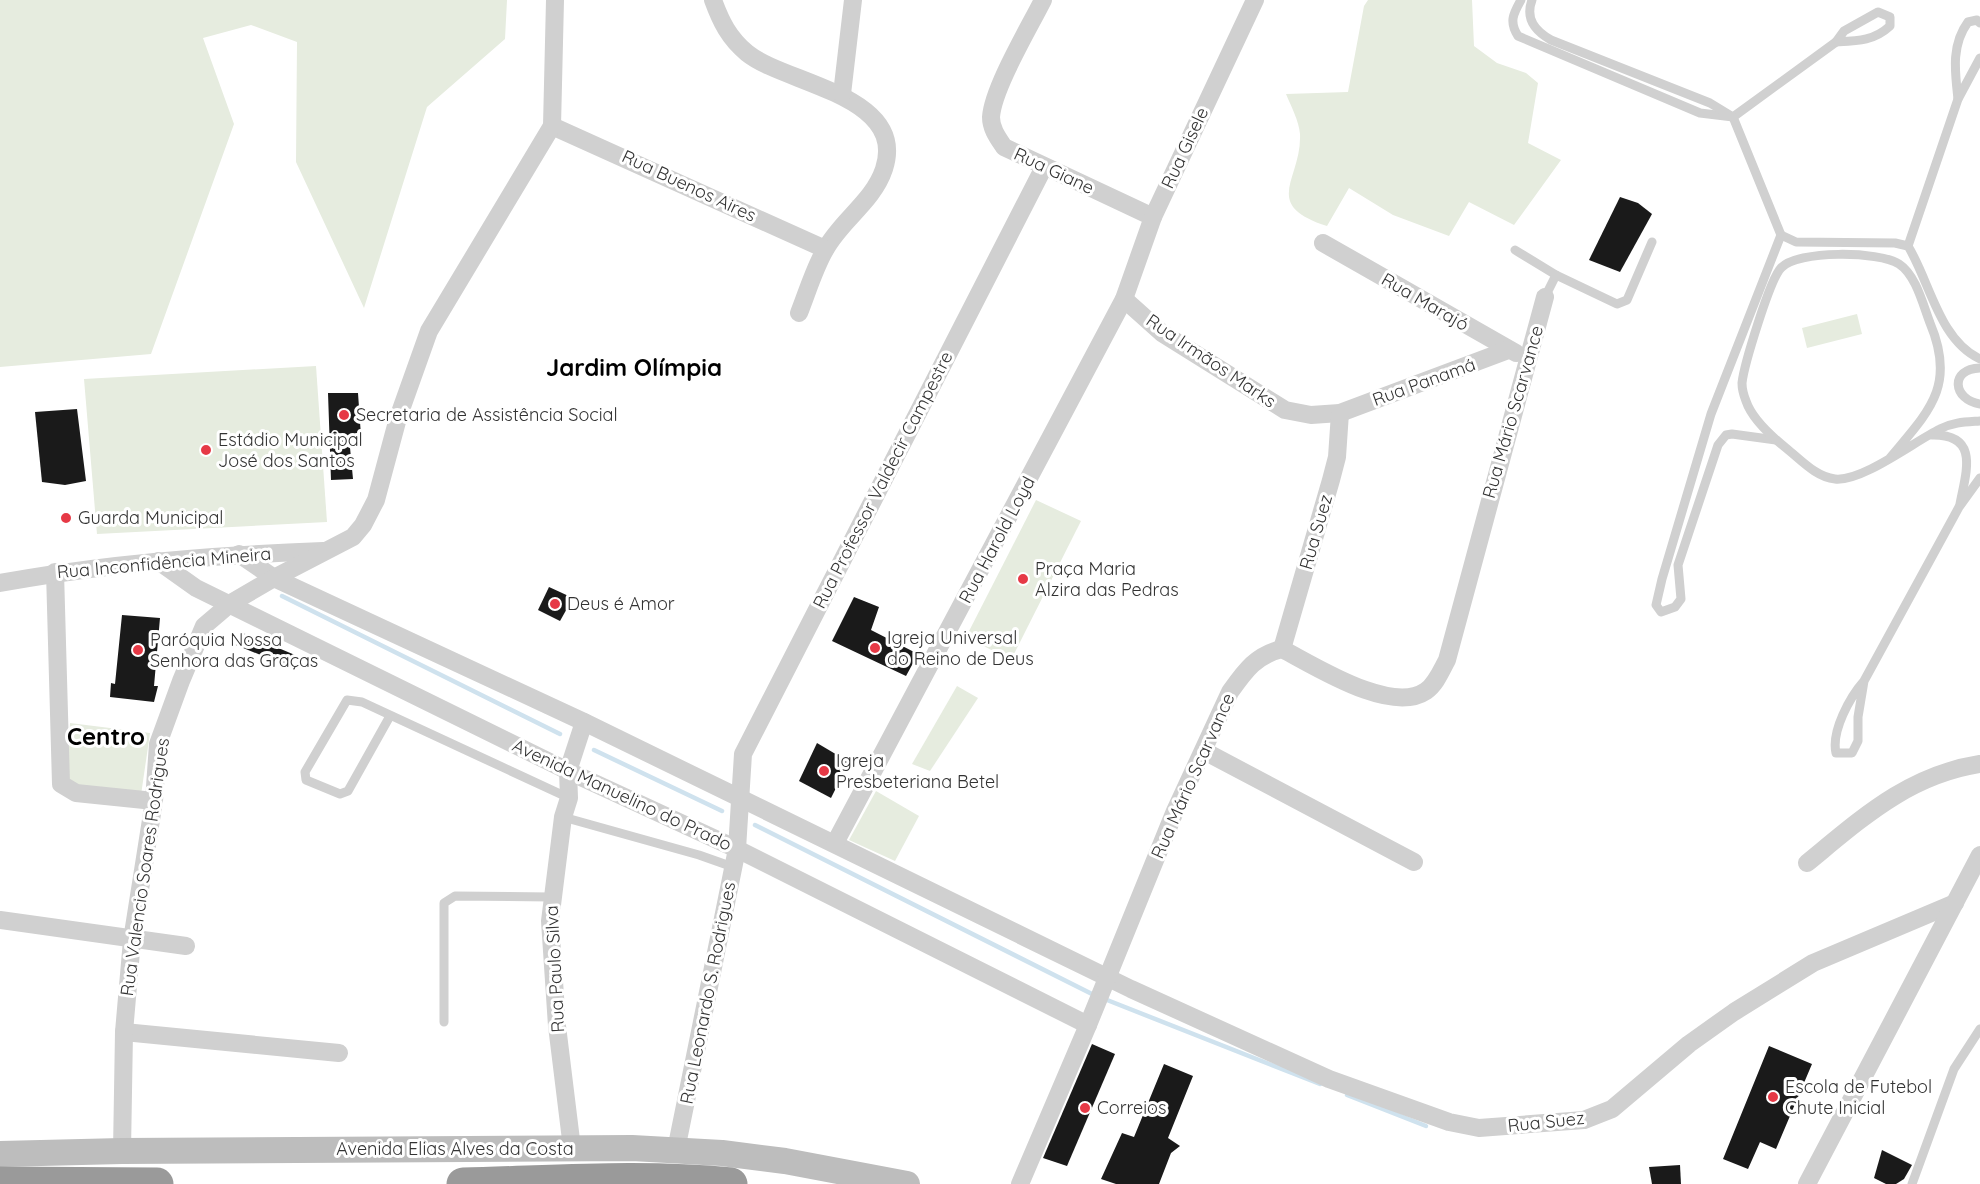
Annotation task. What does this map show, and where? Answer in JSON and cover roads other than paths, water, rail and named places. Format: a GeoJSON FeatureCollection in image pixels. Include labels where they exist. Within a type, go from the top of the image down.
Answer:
{"type":"FeatureCollection","features":[{"type":"Feature","properties":{"kind":"highway"},"geometry":{"type":"LineString","coordinates":[[463,1184],[687,1179],[730,1184]]}},
{"type":"Feature","properties":{"kind":"highway"},"geometry":{"type":"LineString","coordinates":[[0,1184],[157,1184]]}},
{"type":"Feature","properties":{"kind":"main road","name":"Avenida Elias Alves da Costa"},"geometry":{"type":"LineString","coordinates":[[0,1155],[122,1150],[572,1148],[676,1150],[785,1161],[907,1184]]}},
{"type":"Feature","properties":{"kind":"street"},"geometry":{"type":"LineString","coordinates":[[552,126],[555,0]]}},
{"type":"Feature","properties":{"kind":"street"},"geometry":{"type":"LineString","coordinates":[[713,0],[729,35],[749,54],[776,71],[842,94],[874,120],[883,138],[886,154],[884,168],[875,190],[825,249],[799,313]]}},
{"type":"Feature","properties":{"kind":"street"},"geometry":{"type":"LineString","coordinates":[[842,94],[853,0]]}},
{"type":"Feature","properties":{"kind":"street","name":"Rua Giane"},"geometry":{"type":"LineString","coordinates":[[1043,0],[1001,87],[991,118],[994,133],[1004,147],[1153,218]]}},
{"type":"Feature","properties":{"kind":"street","name":"Rua Gisele"},"geometry":{"type":"LineString","coordinates":[[1124,300],[1153,218],[1255,0]]}},
{"type":"Feature","properties":{"kind":"street","name":"Rua Buenos Aires"},"geometry":{"type":"LineString","coordinates":[[552,126],[825,249]]}},
{"type":"Feature","properties":{"kind":"street","name":"Rua Valencio Soares Rodrigues"},"geometry":{"type":"LineString","coordinates":[[122,1150],[124,1032],[132,940],[154,801],[158,744],[195,645],[204,626],[231,603],[353,537],[376,500],[398,418],[429,331],[552,126]]}},
{"type":"Feature","properties":{"kind":"street","name":"Rua Professor Valdecir Campestre"},"geometry":{"type":"LineString","coordinates":[[739,799],[743,754],[1044,167]]}},
{"type":"Feature","properties":{"kind":"street","name":"Rua Marajó"},"geometry":{"type":"LineString","coordinates":[[1323,243],[1508,350],[1530,357]]}},
{"type":"Feature","properties":{"kind":"street","name":"Rua Mário Scarvance"},"geometry":{"type":"LineString","coordinates":[[1020,1184],[1175,811],[1230,692],[1242,675],[1254,661],[1267,653],[1282,649],[1373,694],[1413,697],[1426,691],[1437,679],[1447,660],[1545,297]]}},
{"type":"Feature","properties":{"kind":"street","name":"Rua Irmãos Marks"},"geometry":{"type":"LineString","coordinates":[[1124,300],[1162,333],[1285,410],[1311,415],[1340,413]]}},
{"type":"Feature","properties":{"kind":"street","name":"Rua Harold Loyd"},"geometry":{"type":"LineString","coordinates":[[835,843],[1124,300]]}},
{"type":"Feature","properties":{"kind":"street","name":"Rua Panamá"},"geometry":{"type":"LineString","coordinates":[[1340,413],[1508,350]]}},
{"type":"Feature","properties":{"kind":"street","name":"Rua Suez"},"geometry":{"type":"LineString","coordinates":[[1282,649],[1331,480],[1336,457],[1340,413]]}},
{"type":"Feature","properties":{"kind":"street","name":"Rua Inconfidência Mineira"},"geometry":{"type":"LineString","coordinates":[[0,583],[55,572],[158,561],[239,554],[329,551]]}},
{"type":"Feature","properties":{"kind":"street"},"geometry":{"type":"LineString","coordinates":[[239,554],[274,578],[584,722],[1106,977]]}},
{"type":"Feature","properties":{"kind":"street","name":"Avenida Manuelino do Prado"},"geometry":{"type":"LineString","coordinates":[[158,561],[196,588],[231,603],[568,771],[737,849],[1088,1025]]}},
{"type":"Feature","properties":{"kind":"street"},"geometry":{"type":"LineString","coordinates":[[55,572],[61,784],[76,793],[154,801]]}},
{"type":"Feature","properties":{"kind":"street","name":"Rua Paulo Silva"},"geometry":{"type":"LineString","coordinates":[[572,1148],[557,1026],[551,897],[563,817],[569,798],[568,771],[584,722]]}},
{"type":"Feature","properties":{"kind":"street"},"geometry":{"type":"LineString","coordinates":[[1204,751],[1414,862]]}},
{"type":"Feature","properties":{"kind":"street"},"geometry":{"type":"LineString","coordinates":[[1806,862],[1899,791],[1952,768],[1980,764]]}},
{"type":"Feature","properties":{"kind":"street","name":"Rua Leonardo S. Rodrigues"},"geometry":{"type":"LineString","coordinates":[[676,1150],[737,849],[739,799]]}},
{"type":"Feature","properties":{"kind":"street"},"geometry":{"type":"LineString","coordinates":[[1807,1184],[1955,903],[1972,889],[1980,855]]}},
{"type":"Feature","properties":{"kind":"street","name":"Rua Suez"},"geometry":{"type":"LineString","coordinates":[[1106,977],[1329,1079],[1449,1122],[1479,1128],[1584,1120],[1612,1110],[1694,1040],[1813,963],[1955,903]]}},
{"type":"Feature","properties":{"kind":"street"},"geometry":{"type":"LineString","coordinates":[[0,920],[186,946]]}},
{"type":"Feature","properties":{"kind":"street"},"geometry":{"type":"LineString","coordinates":[[124,1032],[339,1053]]}},
{"type":"Feature","properties":{"kind":"lane"},"geometry":{"type":"LineString","coordinates":[[1521,0],[1513,16],[1512,26],[1518,36],[1701,113],[1733,117],[1836,42],[1844,31],[1872,15],[1883,12],[1890,17],[1890,26],[1869,40],[1836,42]]}},
{"type":"Feature","properties":{"kind":"lane"},"geometry":{"type":"LineString","coordinates":[[1532,0],[1528,15],[1533,25],[1551,40],[1710,104],[1733,117],[1781,235],[1796,243],[1895,243],[1908,246]]}},
{"type":"Feature","properties":{"kind":"lane"},"geometry":{"type":"LineString","coordinates":[[1958,99],[1955,72],[1957,42],[1968,22],[1977,20],[1980,23]]}},
{"type":"Feature","properties":{"kind":"lane"},"geometry":{"type":"LineString","coordinates":[[1980,58],[1958,99],[1908,246],[1955,341],[1969,354],[1980,359]]}},
{"type":"Feature","properties":{"kind":"lane"},"geometry":{"type":"LineString","coordinates":[[1776,440],[1732,434],[1726,435],[1718,445],[1678,566],[1681,599],[1675,608],[1661,612],[1656,605],[1662,579],[1711,414],[1781,235]]}},
{"type":"Feature","properties":{"kind":"lane"},"geometry":{"type":"LineString","coordinates":[[1515,250],[1556,274],[1617,304],[1624,302],[1652,242]]}},
{"type":"Feature","properties":{"kind":"lane"},"geometry":{"type":"LineString","coordinates":[[1890,459],[1933,405],[1939,385],[1941,358],[1935,335],[1914,283],[1900,264],[1883,257],[1811,256],[1790,260],[1780,268],[1769,291],[1742,384],[1754,416],[1776,440],[1815,472],[1834,479],[1854,476],[1890,459],[1930,435],[1958,423],[1980,421]]}},
{"type":"Feature","properties":{"kind":"lane"},"geometry":{"type":"LineString","coordinates":[[1545,297],[1556,274]]}},
{"type":"Feature","properties":{"kind":"lane"},"geometry":{"type":"LineString","coordinates":[[1980,368],[1966,370],[1959,378],[1958,388],[1961,394],[1973,403],[1980,404]]}},
{"type":"Feature","properties":{"kind":"lane"},"geometry":{"type":"LineString","coordinates":[[1930,435],[1948,435],[1963,446],[1968,462],[1959,507]]}},
{"type":"Feature","properties":{"kind":"lane"},"geometry":{"type":"LineString","coordinates":[[1864,681],[1858,717],[1858,741],[1852,753],[1836,753],[1836,736],[1855,691],[1864,681],[1959,507],[1980,477]]}},
{"type":"Feature","properties":{"kind":"lane"},"geometry":{"type":"LineString","coordinates":[[390,716],[348,791],[340,794],[306,780],[305,772],[347,700],[362,702],[569,798]]}},
{"type":"Feature","properties":{"kind":"lane"},"geometry":{"type":"LineString","coordinates":[[563,817],[699,855],[733,867]]}},
{"type":"Feature","properties":{"kind":"lane"},"geometry":{"type":"LineString","coordinates":[[444,1022],[444,903],[448,898],[455,896],[551,897]]}},
{"type":"Feature","properties":{"kind":"lane"},"geometry":{"type":"LineString","coordinates":[[1912,1184],[1954,1069],[1980,1029]]}},
{"type":"Feature","properties":{"kind":"waterway"},"geometry":{"type":"LineString","coordinates":[[282,596],[560,734]]}},
{"type":"Feature","properties":{"kind":"waterway"},"geometry":{"type":"LineString","coordinates":[[594,750],[722,811]]}},
{"type":"Feature","properties":{"kind":"waterway"},"geometry":{"type":"LineString","coordinates":[[755,825],[1094,995]]}},
{"type":"Feature","properties":{"kind":"waterway"},"geometry":{"type":"LineString","coordinates":[[1102,998],[1320,1084]]}},
{"type":"Feature","properties":{"kind":"waterway"},"geometry":{"type":"LineString","coordinates":[[1347,1095],[1426,1126]]}},
{"type":"Feature","properties":{"kind":"place","name":"Secretaria de Assistência Social"},"geometry":{"type":"Point","coordinates":[344,415]}},
{"type":"Feature","properties":{"kind":"place","name":"Estádio Municipal José dos Santos"},"geometry":{"type":"Point","coordinates":[206,450]}},
{"type":"Feature","properties":{"kind":"place","name":"Guarda Municipal"},"geometry":{"type":"Point","coordinates":[66,518]}},
{"type":"Feature","properties":{"kind":"place","name":"Praça Maria Alzira das Pedras"},"geometry":{"type":"Point","coordinates":[1023,579]}},
{"type":"Feature","properties":{"kind":"place","name":"Deus é Amor"},"geometry":{"type":"Point","coordinates":[555,604]}},
{"type":"Feature","properties":{"kind":"place","name":"Igreja Universal do Reino de Deus"},"geometry":{"type":"Point","coordinates":[875,648]}},
{"type":"Feature","properties":{"kind":"place","name":"Paróquia Nossa Senhora das Graças"},"geometry":{"type":"Point","coordinates":[138,650]}},
{"type":"Feature","properties":{"kind":"place","name":"Igreja Presbeteriana Betel"},"geometry":{"type":"Point","coordinates":[824,771]}},
{"type":"Feature","properties":{"kind":"place","name":"Escola de Futebol Chute Inicial"},"geometry":{"type":"Point","coordinates":[1773,1097]}},
{"type":"Feature","properties":{"kind":"place","name":"Correios"},"geometry":{"type":"Point","coordinates":[1085,1108]}},
{"type":"Feature","properties":{"kind":"district","name":"Jardim Olímpia"},"geometry":{"type":"Point","coordinates":[634,368]}},
{"type":"Feature","properties":{"kind":"district","name":"Centro"},"geometry":{"type":"Point","coordinates":[106,737]}}]}
